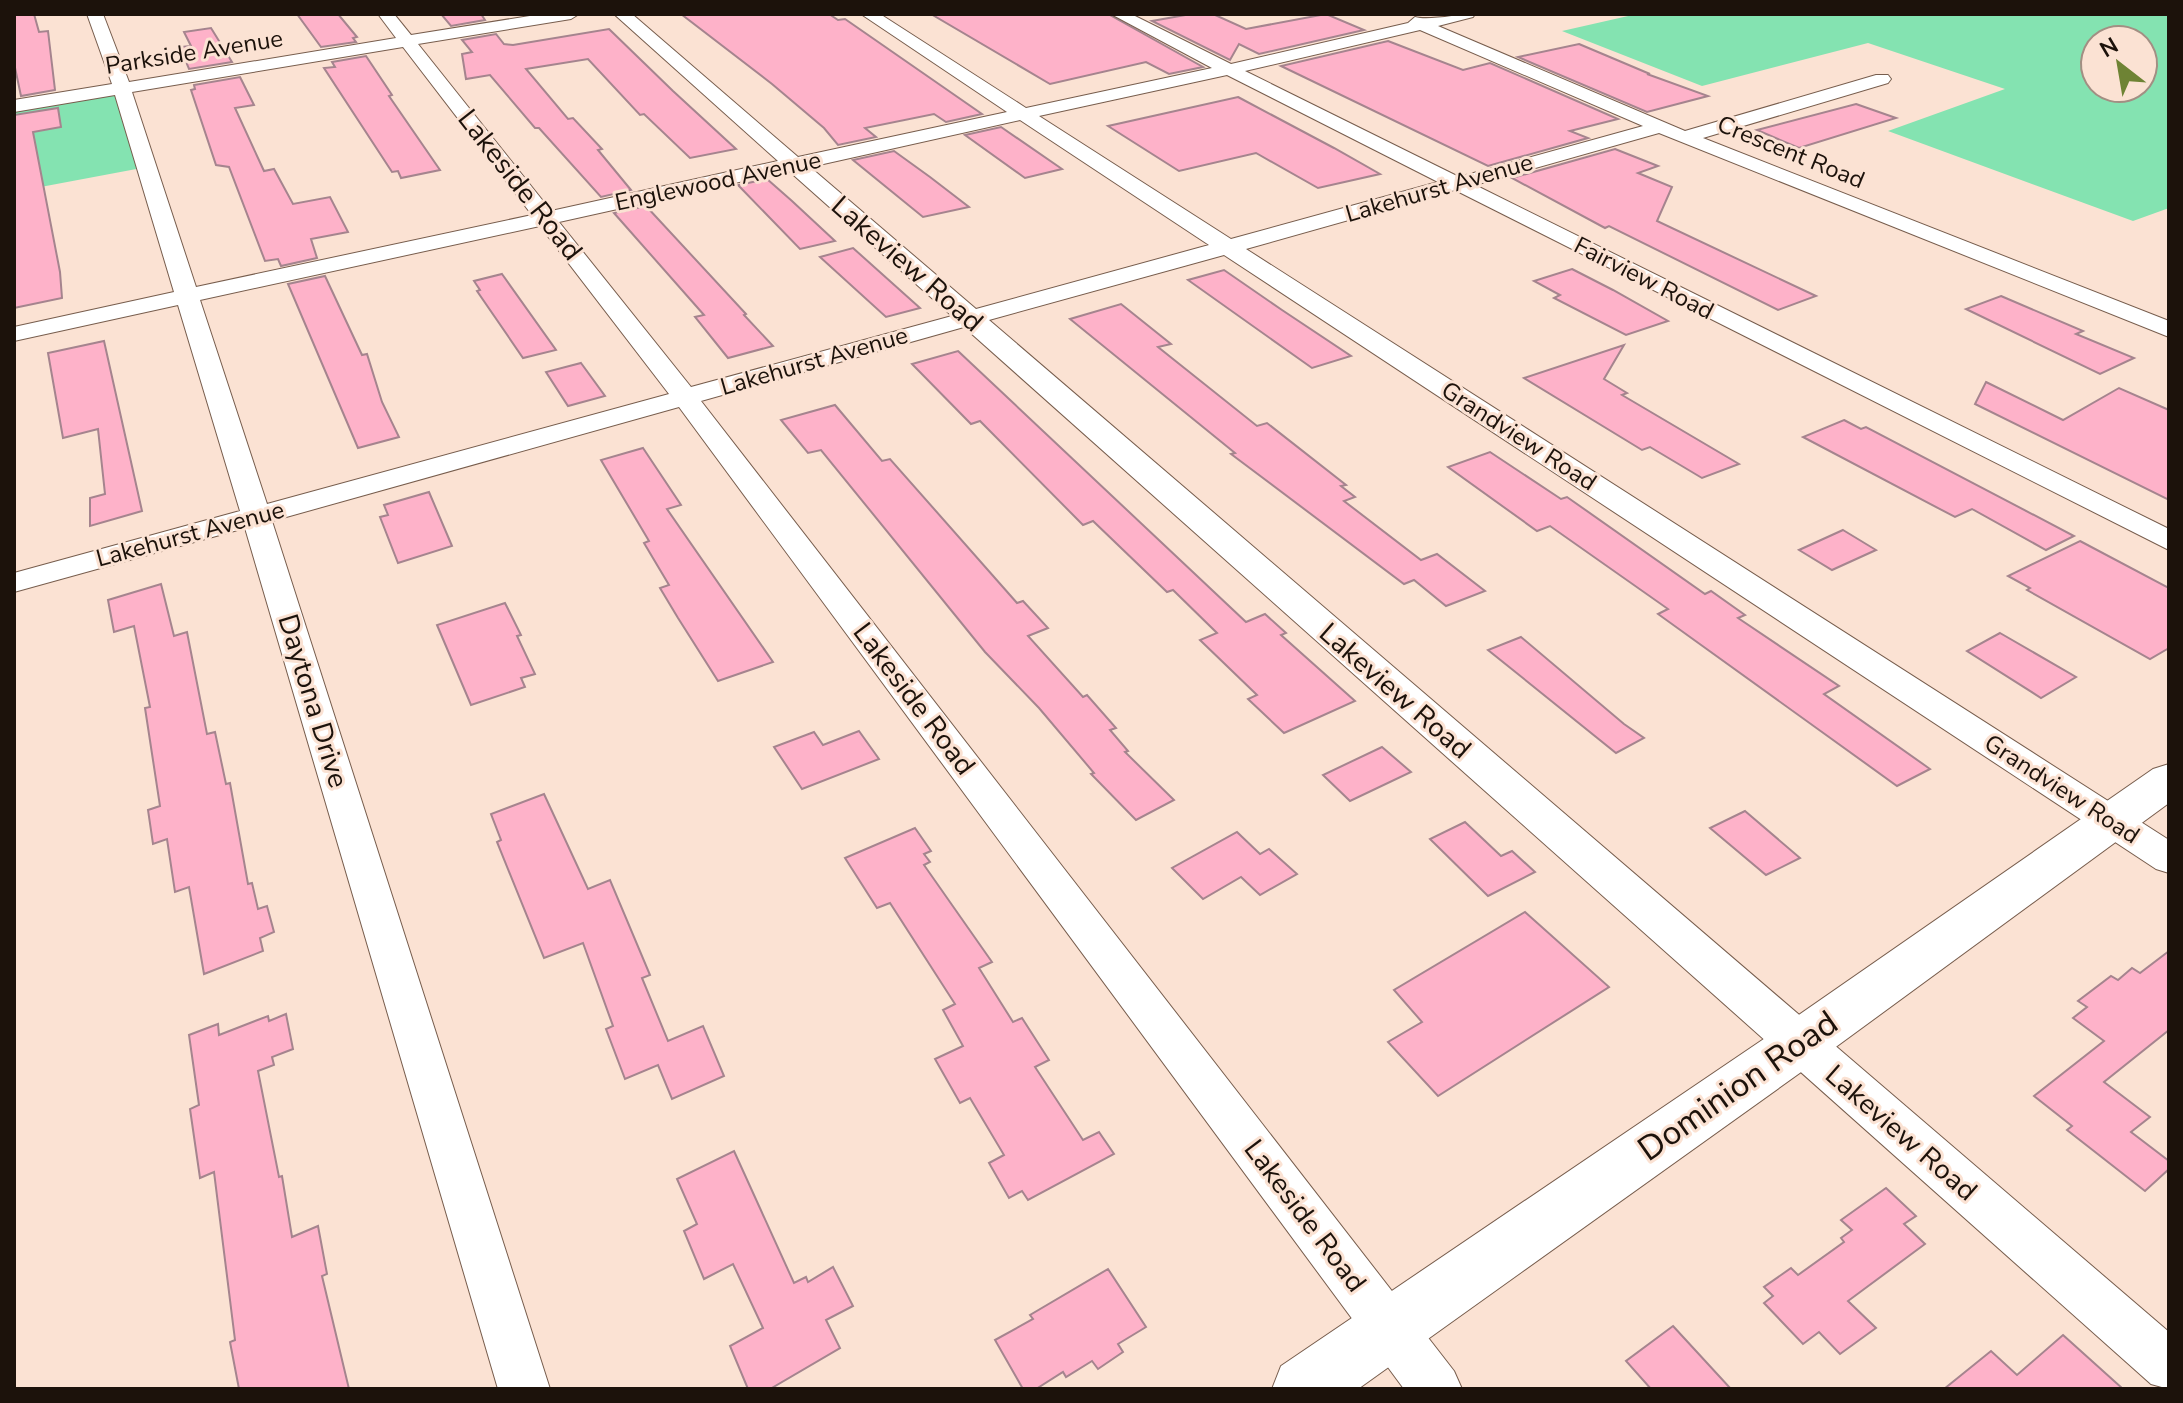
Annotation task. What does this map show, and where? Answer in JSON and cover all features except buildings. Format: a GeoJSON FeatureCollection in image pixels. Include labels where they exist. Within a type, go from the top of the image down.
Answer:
{"type":"FeatureCollection","features":[{"type":"Feature","properties":{"kind":"main road","name":"Dominion Road"},"geometry":{"type":"LineString","coordinates":[[1304,1389],[1799,1044],[2169,780]]}},
{"type":"Feature","properties":{"kind":"street","name":"Daytona Drive"},"geometry":{"type":"LineString","coordinates":[[95,14],[122,88],[256,516],[524,1389]]}},
{"type":"Feature","properties":{"kind":"street","name":"Lakeside Road"},"geometry":{"type":"LineString","coordinates":[[386,14],[685,397],[1436,1389]]}},
{"type":"Feature","properties":{"kind":"street","name":"Parkside Avenue"},"geometry":{"type":"LineString","coordinates":[[14,106],[571,14]]}},
{"type":"Feature","properties":{"kind":"street","name":"Lakeview Road"},"geometry":{"type":"LineString","coordinates":[[622,14],[2169,1366]]}},
{"type":"Feature","properties":{"kind":"street","name":"Grandview Road"},"geometry":{"type":"LineString","coordinates":[[869,14],[2169,859]]}},
{"type":"Feature","properties":{"kind":"street","name":"Fairview Road"},"geometry":{"type":"LineString","coordinates":[[1119,14],[2169,541]]}},
{"type":"Feature","properties":{"kind":"street","name":"Crescent Road"},"geometry":{"type":"LineString","coordinates":[[1397,14],[1684,137],[2169,330]]}},
{"type":"Feature","properties":{"kind":"street","name":"Englewood Avenue"},"geometry":{"type":"LineString","coordinates":[[14,334],[795,165],[1467,14]]}},
{"type":"Feature","properties":{"kind":"street"},"geometry":{"type":"LineString","coordinates":[[1684,137],[1882,79]]}},
{"type":"Feature","properties":{"kind":"street","name":"Lakehurst Avenue"},"geometry":{"type":"LineString","coordinates":[[14,583],[1661,127]]}},
{"type":"Feature","properties":{"kind":"green space"},"geometry":{"type":"Polygon","coordinates":[[[1637,14],[2169,14],[2169,208],[2133,221],[1888,131],[2005,89],[1868,43],[1702,86],[1562,31],[1637,14]]]}},
{"type":"Feature","properties":{"kind":"green space"},"geometry":{"type":"Polygon","coordinates":[[[122,89],[147,167],[14,192],[14,106],[122,89]]]}}]}
